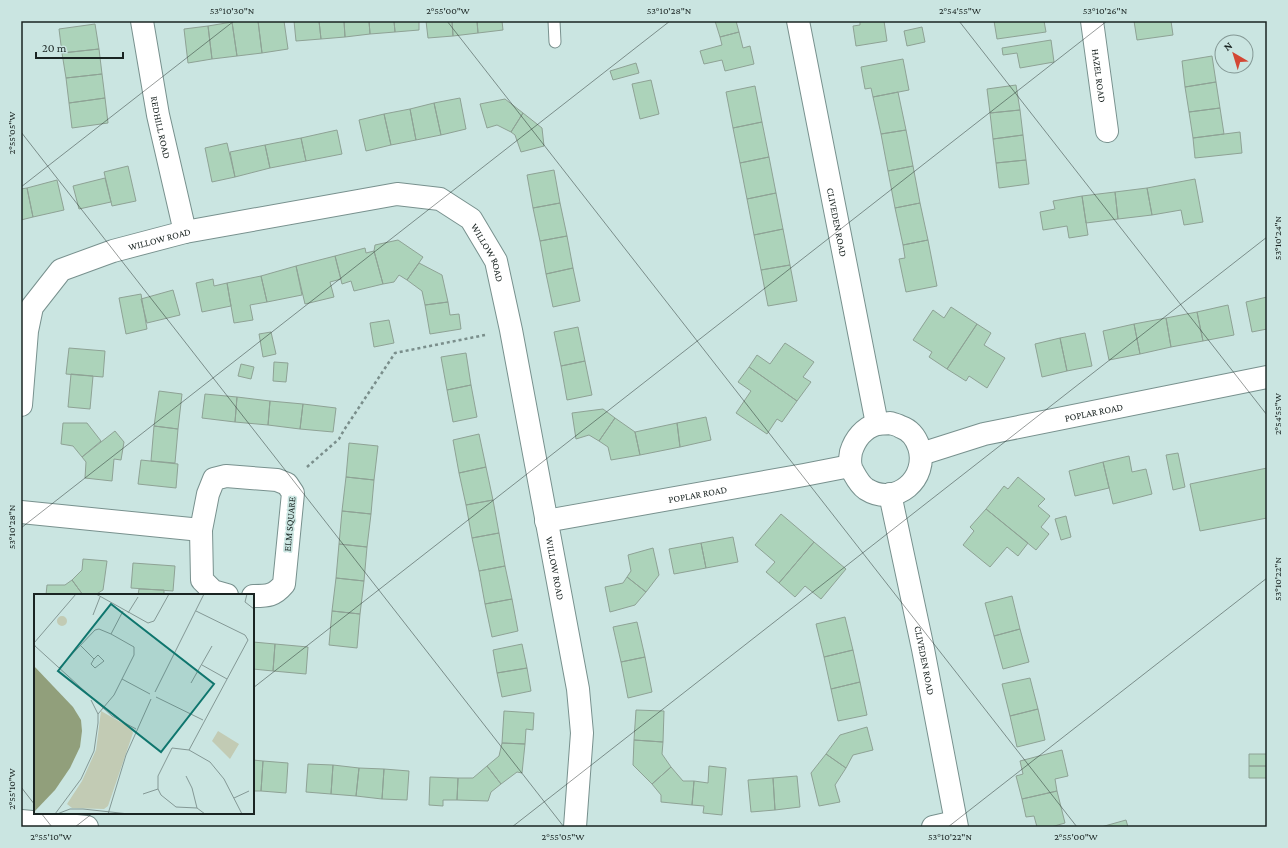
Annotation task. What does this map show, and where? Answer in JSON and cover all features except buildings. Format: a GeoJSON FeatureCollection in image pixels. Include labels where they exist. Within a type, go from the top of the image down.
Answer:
{"type":"FeatureCollection","features":[{"type":"Feature","properties":{"kind":"street","name":"REDHILL ROAD"},"geometry":{"type":"LineString","coordinates":[[142,21],[158,115],[185,232]]}},
{"type":"Feature","properties":{"kind":"street","name":"CLIVEDEN ROAD"},"geometry":{"type":"LineString","coordinates":[[798,21],[877,424]]}},
{"type":"Feature","properties":{"kind":"street","name":"HAZEL ROAD"},"geometry":{"type":"LineString","coordinates":[[1092,21],[1107,131]]}},
{"type":"Feature","properties":{"kind":"street","name":"WILLOW ROAD"},"geometry":{"type":"LineString","coordinates":[[21,405],[27,331],[32,307],[62,270],[113,251],[185,232],[397,194],[440,199],[471,219],[496,261],[511,330],[578,689],[582,733],[575,827]]}},
{"type":"Feature","properties":{"kind":"street","name":"POPLAR ROAD"},"geometry":{"type":"LineString","coordinates":[[922,454],[984,434],[1267,377]]}},
{"type":"Feature","properties":{"kind":"street"},"geometry":{"type":"LineString","coordinates":[[890,423],[902,427],[912,434],[918,442],[922,454],[921,466],[916,478],[908,487],[897,493],[878,494],[866,489],[857,480],[850,466],[850,455],[854,443],[861,433],[877,424],[890,423]]}},
{"type":"Feature","properties":{"kind":"street","name":"POPLAR ROAD"},"geometry":{"type":"LineString","coordinates":[[546,521],[850,466]]}},
{"type":"Feature","properties":{"kind":"street","name":"ELM SQUARE"},"geometry":{"type":"LineString","coordinates":[[224,594],[213,591],[202,580],[201,530],[208,494],[214,479],[226,476],[277,480],[287,484],[293,493],[284,584],[278,591],[268,596],[254,596]]}},
{"type":"Feature","properties":{"kind":"street","name":"CLIVEDEN ROAD"},"geometry":{"type":"LineString","coordinates":[[890,494],[923,649],[956,824]]}},
{"type":"Feature","properties":{"kind":"street"},"geometry":{"type":"LineString","coordinates":[[21,512],[201,530]]}},
{"type":"Feature","properties":{"kind":"street"},"geometry":{"type":"LineString","coordinates":[[21,821],[87,827]]}},
{"type":"Feature","properties":{"kind":"street"},"geometry":{"type":"LineString","coordinates":[[933,827],[956,824]]}},
{"type":"Feature","properties":{"kind":"lane"},"geometry":{"type":"LineString","coordinates":[[554,21],[555,42]]}},
{"type":"Feature","properties":{"kind":"path"},"geometry":{"type":"LineString","coordinates":[[287,484],[339,440],[344,430],[395,353],[511,330]]}}]}
